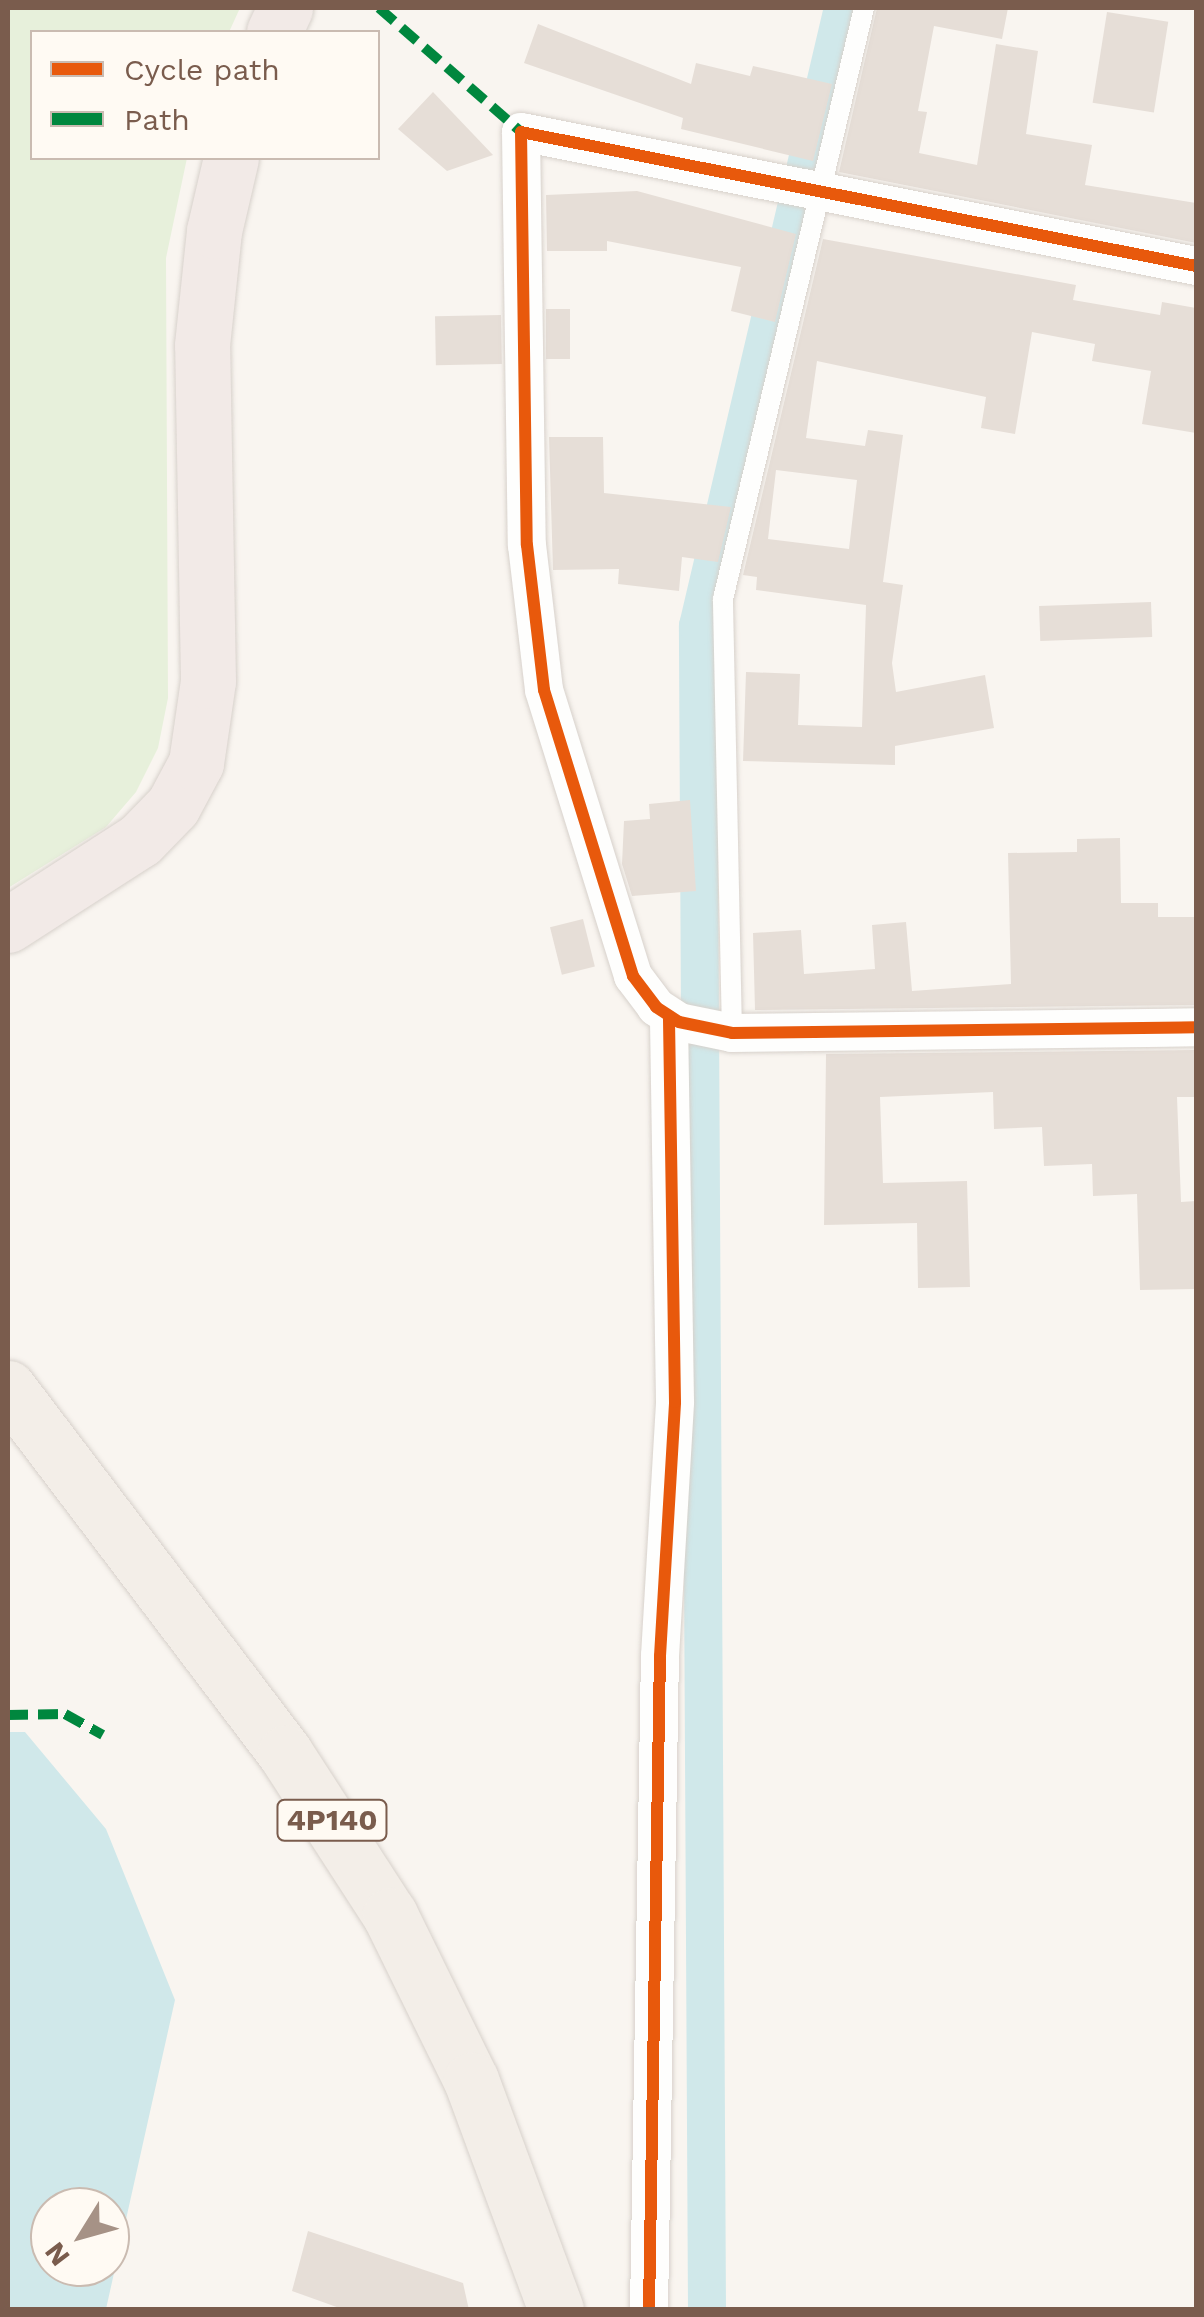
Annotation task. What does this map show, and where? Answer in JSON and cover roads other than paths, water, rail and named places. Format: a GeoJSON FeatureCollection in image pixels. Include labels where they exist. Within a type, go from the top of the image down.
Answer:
{"type":"FeatureCollection","features":[{"type":"Feature","properties":{"kind":"highway"},"geometry":{"type":"LineString","coordinates":[[8,925],[140,840],[173,806],[196,763],[208,681],[202,345],[214,231],[231,160]]}},
{"type":"Feature","properties":{"kind":"main road","name":"4P140"},"geometry":{"type":"LineString","coordinates":[[8,1388],[285,1753],[380,1898],[471,2080],[556,2310]]}},
{"type":"Feature","properties":{"kind":"street"},"geometry":{"type":"LineString","coordinates":[[1196,266],[764,185],[522,132],[527,546],[544,690],[633,976],[674,1020],[732,1034],[1196,1027]]}},
{"type":"Feature","properties":{"kind":"street"},"geometry":{"type":"LineString","coordinates":[[648,2310],[660,1656],[675,1402],[674,1020]]}},
{"type":"Feature","properties":{"kind":"lane"},"geometry":{"type":"LineString","coordinates":[[732,1034],[723,600],[753,456],[822,196],[864,8]]}},
{"type":"Feature","properties":{"kind":"water"},"geometry":{"type":"Polygon","coordinates":[[[8,1732],[25,1732],[106,1829],[175,2000],[130,2202],[130,2187],[30,2187],[30,2287],[111,2287],[106,2309],[8,2309],[8,1732]]]}},
{"type":"Feature","properties":{"kind":"waterway"},"geometry":{"type":"LineString","coordinates":[[707,2310],[698,626],[843,8]]}}]}
